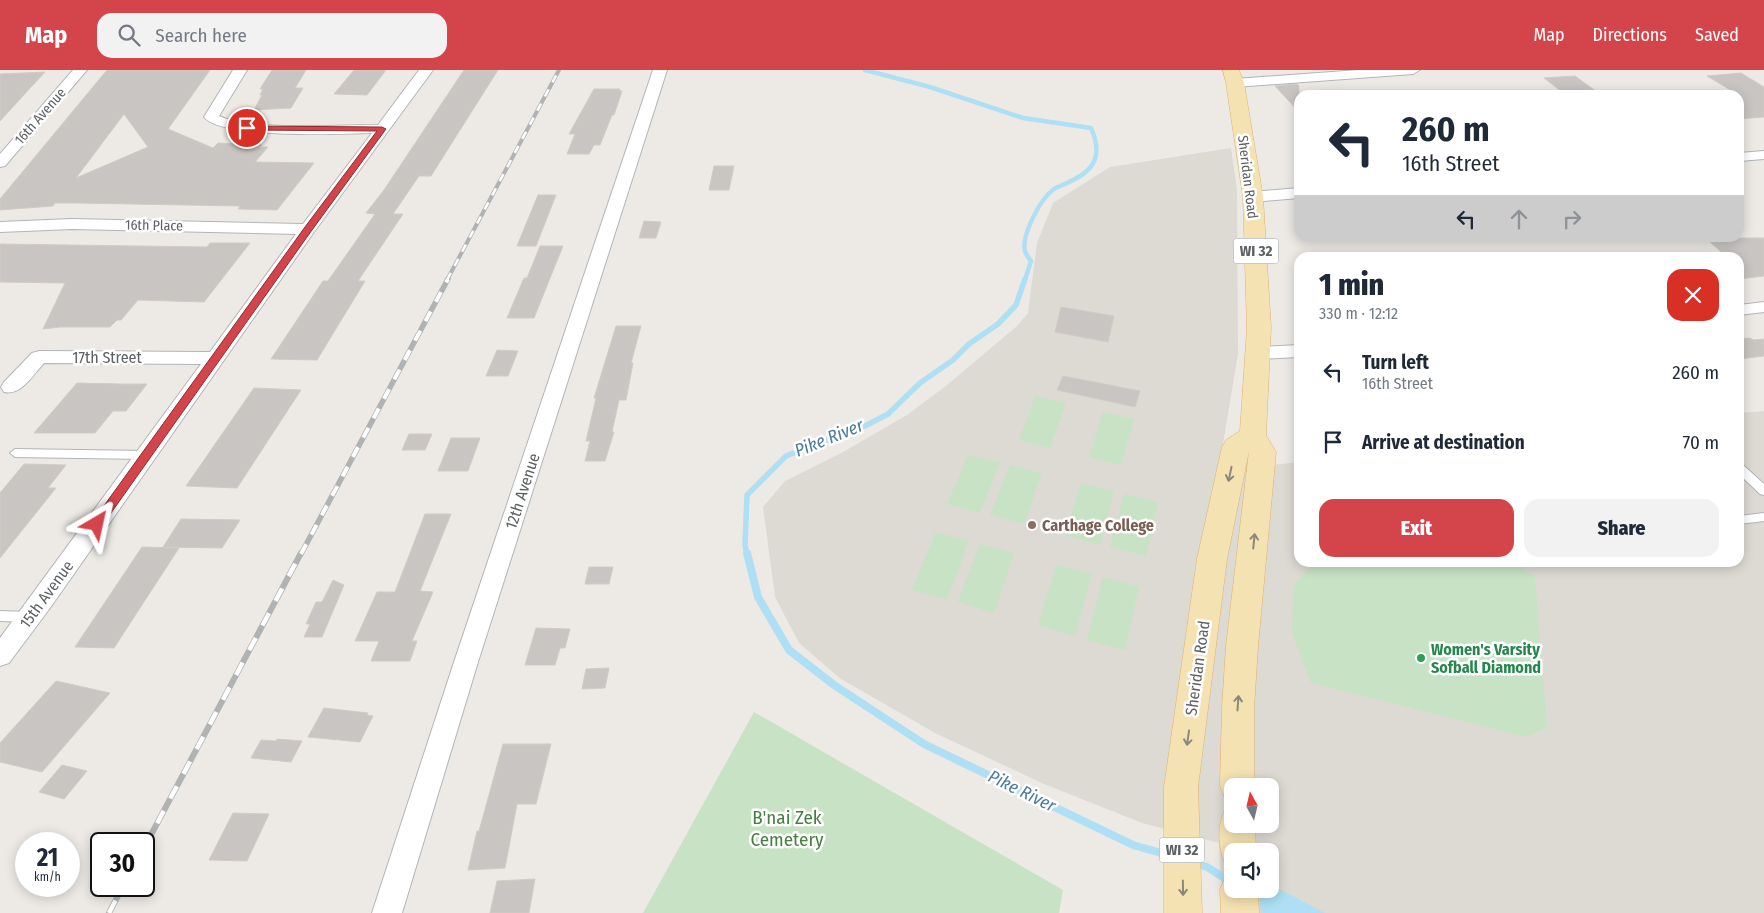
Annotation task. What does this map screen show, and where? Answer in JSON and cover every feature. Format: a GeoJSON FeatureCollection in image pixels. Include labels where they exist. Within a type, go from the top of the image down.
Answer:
{"type":"FeatureCollection","features":[{"type":"Feature","properties":{"kind":"main road","name":"Sheridan Road"},"geometry":{"type":"LineString","coordinates":[[1233,76],[1253,197],[1259,328],[1253,435],[1263,452],[1242,646],[1238,708],[1237,778]]}},
{"type":"Feature","properties":{"kind":"main road","name":"Sheridan Road"},"geometry":{"type":"LineString","coordinates":[[1183,913],[1181,787],[1214,550],[1235,447],[1253,435]]}},
{"type":"Feature","properties":{"kind":"main road"},"geometry":{"type":"LineString","coordinates":[[1239,898],[1240,913]]}},
{"type":"Feature","properties":{"kind":"street","name":"16th Avenue"},"geometry":{"type":"LineString","coordinates":[[0,163],[80,70]]}},
{"type":"Feature","properties":{"kind":"street"},"geometry":{"type":"LineString","coordinates":[[240,70],[211,118],[215,122],[247,128],[382,129]]}},
{"type":"Feature","properties":{"kind":"street","name":"15th Avenue"},"geometry":{"type":"LineString","coordinates":[[0,656],[30,617],[308,229],[426,70]]}},
{"type":"Feature","properties":{"kind":"street","name":"12th Avenue"},"geometry":{"type":"LineString","coordinates":[[387,913],[466,662],[660,70]]}},
{"type":"Feature","properties":{"kind":"street"},"geometry":{"type":"LineString","coordinates":[[1233,76],[1413,70]]}},
{"type":"Feature","properties":{"kind":"street"},"geometry":{"type":"LineString","coordinates":[[1744,157],[1764,155]]}},
{"type":"Feature","properties":{"kind":"street"},"geometry":{"type":"LineString","coordinates":[[1253,197],[1294,193]]}},
{"type":"Feature","properties":{"kind":"street","name":"16th Place"},"geometry":{"type":"LineString","coordinates":[[0,227],[72,224],[308,229]]}},
{"type":"Feature","properties":{"kind":"street"},"geometry":{"type":"LineString","coordinates":[[1744,309],[1764,307]]}},
{"type":"Feature","properties":{"kind":"street"},"geometry":{"type":"LineString","coordinates":[[1258,353],[1294,351]]}},
{"type":"Feature","properties":{"kind":"street","name":"17th Street"},"geometry":{"type":"LineString","coordinates":[[11,387],[40,357],[216,358]]}},
{"type":"Feature","properties":{"kind":"lane"},"geometry":{"type":"LineString","coordinates":[[15,453],[146,455]]}},
{"type":"Feature","properties":{"kind":"lane"},"geometry":{"type":"LineString","coordinates":[[1744,473],[1764,491]]}},
{"type":"Feature","properties":{"kind":"lane"},"geometry":{"type":"LineString","coordinates":[[1744,519],[1764,517]]}},
{"type":"Feature","properties":{"kind":"lane"},"geometry":{"type":"LineString","coordinates":[[0,616],[30,617]]}},
{"type":"Feature","properties":{"kind":"shaded area","name":"Carthage College"},"geometry":{"type":"Polygon","coordinates":[[[1231,148],[1237,190],[1238,354],[1223,444],[1271,465],[1294,463],[1294,567],[1744,567],[1744,413],[1764,411],[1764,913],[1223,913],[1219,843],[1142,823],[1044,784],[935,733],[841,679],[799,643],[775,597],[763,507],[785,481],[843,452],[907,415],[947,385],[1017,326],[1028,313],[1037,243],[1053,203],[1110,167],[1231,148]]]}},
{"type":"Feature","properties":{"kind":"green space"},"geometry":{"type":"Polygon","coordinates":[[[1035,396],[1066,403],[1050,448],[1019,440],[1035,396]]]}},
{"type":"Feature","properties":{"kind":"green space"},"geometry":{"type":"Polygon","coordinates":[[[1103,412],[1134,419],[1121,465],[1089,457],[1103,412]]]}},
{"type":"Feature","properties":{"kind":"green space"},"geometry":{"type":"Polygon","coordinates":[[[968,455],[1000,462],[980,513],[947,504],[968,455]]]}},
{"type":"Feature","properties":{"kind":"green space"},"geometry":{"type":"Polygon","coordinates":[[[1010,465],[1042,473],[1024,524],[990,515],[1010,465]]]}},
{"type":"Feature","properties":{"kind":"green space"},"geometry":{"type":"Polygon","coordinates":[[[1081,483],[1114,491],[1100,545],[1065,535],[1081,483]]]}},
{"type":"Feature","properties":{"kind":"green space"},"geometry":{"type":"Polygon","coordinates":[[[1124,494],[1158,502],[1146,556],[1110,547],[1124,494]]]}},
{"type":"Feature","properties":{"kind":"green space"},"geometry":{"type":"Polygon","coordinates":[[[936,532],[969,541],[947,599],[912,590],[936,532]]]}},
{"type":"Feature","properties":{"kind":"green space"},"geometry":{"type":"Polygon","coordinates":[[[980,544],[1014,553],[994,613],[958,602],[980,544]]]}},
{"type":"Feature","properties":{"kind":"green space"},"geometry":{"type":"Polygon","coordinates":[[[1056,565],[1092,574],[1075,636],[1038,625],[1056,565]]]}},
{"type":"Feature","properties":{"kind":"green space","name":"Women's Varsity Sofball Diamond"},"geometry":{"type":"Polygon","coordinates":[[[1309,567],[1521,567],[1535,576],[1547,727],[1526,737],[1311,683],[1292,633],[1293,587],[1309,567]]]}},
{"type":"Feature","properties":{"kind":"green space"},"geometry":{"type":"Polygon","coordinates":[[[1103,577],[1139,587],[1125,650],[1087,640],[1103,577]]]}},
{"type":"Feature","properties":{"kind":"green space","name":"B'nai Zek Cemetery"},"geometry":{"type":"Polygon","coordinates":[[[754,712],[1063,890],[1059,913],[643,913],[754,712]]]}},
{"type":"Feature","properties":{"kind":"water"},"geometry":{"type":"Polygon","coordinates":[[[1279,889],[1325,913],[1261,913],[1260,898],[1279,898],[1279,889]]]}},
{"type":"Feature","properties":{"kind":"building"},"geometry":{"type":"Polygon","coordinates":[[[107,70],[210,70],[168,129],[213,148],[218,143],[262,145],[259,147],[268,147],[255,162],[314,163],[277,210],[238,209],[240,206],[55,203],[53,206],[0,210],[0,199],[107,70]],[[124,114],[76,178],[148,147],[124,114]]]}},
{"type":"Feature","properties":{"kind":"building"},"geometry":{"type":"Polygon","coordinates":[[[272,70],[306,70],[295,88],[303,88],[291,108],[254,110],[262,95],[260,95],[263,89],[260,89],[272,70]]]}},
{"type":"Feature","properties":{"kind":"building"},"geometry":{"type":"Polygon","coordinates":[[[354,70],[386,70],[367,95],[334,94],[354,70]]]}},
{"type":"Feature","properties":{"kind":"building"},"geometry":{"type":"Polygon","coordinates":[[[464,70],[498,70],[431,176],[419,176],[393,214],[403,214],[358,281],[365,281],[317,360],[271,359],[323,281],[328,281],[375,214],[366,213],[384,190],[464,70]]]}},
{"type":"Feature","properties":{"kind":"building"},"geometry":{"type":"Polygon","coordinates":[[[45,72],[32,86],[0,121],[0,74],[45,72]]]}},
{"type":"Feature","properties":{"kind":"building"},"geometry":{"type":"Polygon","coordinates":[[[1741,73],[1764,87],[1764,117],[1744,119],[1744,90],[1731,90],[1707,76],[1741,73]]]}},
{"type":"Feature","properties":{"kind":"building"},"geometry":{"type":"Polygon","coordinates":[[[1575,76],[1594,90],[1560,90],[1544,78],[1575,76]]]}},
{"type":"Feature","properties":{"kind":"building"},"geometry":{"type":"Polygon","coordinates":[[[1297,84],[1299,86],[1299,90],[1294,90],[1294,107],[1275,86],[1297,84]]]}},
{"type":"Feature","properties":{"kind":"building"},"geometry":{"type":"Polygon","coordinates":[[[594,89],[620,89],[619,91],[622,91],[614,115],[612,115],[600,145],[594,145],[589,154],[567,154],[575,134],[569,134],[594,89]]]}},
{"type":"Feature","properties":{"kind":"building"},"geometry":{"type":"Polygon","coordinates":[[[714,166],[734,166],[729,190],[709,190],[714,166]]]}},
{"type":"Feature","properties":{"kind":"building"},"geometry":{"type":"Polygon","coordinates":[[[538,195],[556,195],[536,246],[517,246],[538,195]]]}},
{"type":"Feature","properties":{"kind":"building"},"geometry":{"type":"Polygon","coordinates":[[[644,221],[661,222],[656,238],[639,238],[644,221]]]}},
{"type":"Feature","properties":{"kind":"building"},"geometry":{"type":"Polygon","coordinates":[[[1744,238],[1764,238],[1764,276],[1744,278],[1744,252],[1721,252],[1710,242],[1744,242],[1744,238]]]}},
{"type":"Feature","properties":{"kind":"building"},"geometry":{"type":"Polygon","coordinates":[[[210,243],[250,243],[204,302],[138,300],[121,320],[117,320],[110,327],[43,329],[65,283],[0,282],[0,244],[207,247],[210,243]]]}},
{"type":"Feature","properties":{"kind":"building"},"geometry":{"type":"Polygon","coordinates":[[[540,246],[563,246],[534,318],[507,318],[524,278],[527,278],[540,246]]]}},
{"type":"Feature","properties":{"kind":"building"},"geometry":{"type":"Polygon","coordinates":[[[1061,307],[1114,316],[1108,342],[1055,332],[1061,307]]]}},
{"type":"Feature","properties":{"kind":"building"},"geometry":{"type":"Polygon","coordinates":[[[616,326],[641,326],[631,363],[633,363],[626,400],[619,400],[612,432],[614,432],[605,461],[585,461],[590,441],[586,441],[596,398],[594,398],[616,326]]]}},
{"type":"Feature","properties":{"kind":"building"},"geometry":{"type":"Polygon","coordinates":[[[1744,339],[1764,339],[1764,356],[1744,358],[1744,339]]]}},
{"type":"Feature","properties":{"kind":"building"},"geometry":{"type":"Polygon","coordinates":[[[497,350],[518,351],[508,376],[486,376],[497,350]]]}},
{"type":"Feature","properties":{"kind":"building"},"geometry":{"type":"Polygon","coordinates":[[[1063,376],[1140,391],[1135,407],[1057,390],[1063,376]]]}},
{"type":"Feature","properties":{"kind":"building"},"geometry":{"type":"Polygon","coordinates":[[[77,383],[147,384],[126,411],[113,411],[95,433],[34,433],[77,383]]]}},
{"type":"Feature","properties":{"kind":"building"},"geometry":{"type":"Polygon","coordinates":[[[254,388],[301,390],[237,488],[186,486],[254,388]]]}},
{"type":"Feature","properties":{"kind":"building"},"geometry":{"type":"Polygon","coordinates":[[[409,434],[432,434],[425,450],[402,450],[409,434]]]}},
{"type":"Feature","properties":{"kind":"building"},"geometry":{"type":"Polygon","coordinates":[[[451,438],[480,438],[468,471],[438,471],[451,438]]]}},
{"type":"Feature","properties":{"kind":"building"},"geometry":{"type":"Polygon","coordinates":[[[24,464],[66,465],[48,488],[56,488],[0,558],[0,493],[24,464]]]}},
{"type":"Feature","properties":{"kind":"building"},"geometry":{"type":"Polygon","coordinates":[[[425,514],[451,514],[420,591],[433,592],[412,641],[417,641],[410,661],[371,661],[379,641],[355,641],[377,592],[395,592],[425,514]]]}},
{"type":"Feature","properties":{"kind":"building"},"geometry":{"type":"Polygon","coordinates":[[[181,519],[240,520],[222,548],[163,547],[181,519]]]}},
{"type":"Feature","properties":{"kind":"building"},"geometry":{"type":"Polygon","coordinates":[[[142,547],[179,548],[114,648],[75,647],[142,547]]]}},
{"type":"Feature","properties":{"kind":"building"},"geometry":{"type":"Polygon","coordinates":[[[589,567],[613,567],[609,584],[585,584],[589,567]]]}},
{"type":"Feature","properties":{"kind":"building"},"geometry":{"type":"Polygon","coordinates":[[[333,580],[344,585],[322,637],[304,637],[310,624],[306,624],[316,602],[322,602],[333,580]]]}},
{"type":"Feature","properties":{"kind":"building"},"geometry":{"type":"Polygon","coordinates":[[[536,628],[570,629],[565,648],[560,648],[555,665],[525,665],[536,628]]]}},
{"type":"Feature","properties":{"kind":"building"},"geometry":{"type":"Polygon","coordinates":[[[609,668],[605,688],[582,689],[586,669],[609,668]]]}},
{"type":"Feature","properties":{"kind":"building"},"geometry":{"type":"Polygon","coordinates":[[[56,681],[110,693],[42,772],[0,762],[0,743],[56,681]]]}},
{"type":"Feature","properties":{"kind":"building"},"geometry":{"type":"Polygon","coordinates":[[[324,708],[368,713],[367,715],[373,716],[360,742],[308,737],[324,708]]]}},
{"type":"Feature","properties":{"kind":"building"},"geometry":{"type":"Polygon","coordinates":[[[277,739],[302,741],[291,762],[251,758],[261,740],[276,741],[277,739]]]}},
{"type":"Feature","properties":{"kind":"building"},"geometry":{"type":"Polygon","coordinates":[[[503,744],[551,744],[536,804],[517,804],[505,868],[468,870],[477,831],[479,831],[503,744]]]}},
{"type":"Feature","properties":{"kind":"building"},"geometry":{"type":"Polygon","coordinates":[[[62,765],[87,771],[64,799],[39,792],[62,765]]]}},
{"type":"Feature","properties":{"kind":"building"},"geometry":{"type":"Polygon","coordinates":[[[233,813],[269,814],[247,861],[209,860],[233,813]]]}},
{"type":"Feature","properties":{"kind":"building"},"geometry":{"type":"Polygon","coordinates":[[[535,879],[529,913],[490,913],[497,881],[535,879]]]}},
{"type":"Feature","properties":{"kind":"waterway","name":"Pike River"},"geometry":{"type":"LineString","coordinates":[[865,70],[930,87],[1023,118],[1091,128],[1096,145],[1095,159],[1092,166],[1080,176],[1054,189],[1043,200],[1033,217],[1026,236],[1025,252],[1031,261],[1025,280]]}},
{"type":"Feature","properties":{"kind":"waterway","name":"Pike River"},"geometry":{"type":"LineString","coordinates":[[747,554],[745,545],[747,495],[786,456],[867,425],[888,414],[920,383],[953,360],[969,344],[998,324],[1016,305],[1025,279]]}},
{"type":"Feature","properties":{"kind":"waterway","name":"Pike River"},"geometry":{"type":"LineString","coordinates":[[747,553],[758,597],[789,650],[834,685],[924,744],[1133,845],[1172,856]]}},
{"type":"Feature","properties":{"kind":"waterway","name":"Pike River"},"geometry":{"type":"LineString","coordinates":[[1193,863],[1207,867],[1224,878]]}},
{"type":"Feature","properties":{"kind":"railway"},"geometry":{"type":"LineString","coordinates":[[447,280],[559,70]]}},
{"type":"Feature","properties":{"kind":"railway"},"geometry":{"type":"LineString","coordinates":[[301,554],[448,279]]}},
{"type":"Feature","properties":{"kind":"railway"},"geometry":{"type":"LineString","coordinates":[[153,832],[301,553]]}},
{"type":"Feature","properties":{"kind":"railway"},"geometry":{"type":"LineString","coordinates":[[109,913],[117,897]]}},
{"type":"Feature","properties":{"kind":"place","name":"Carthage College"},"geometry":{"type":"Point","coordinates":[1032,525]}},
{"type":"Feature","properties":{"kind":"place","name":"Women's Varsity Sofball Diamond"},"geometry":{"type":"Point","coordinates":[1421,658]}},
{"type":"Feature","properties":{"kind":"route"},"geometry":{"type":"LineString","coordinates":[[97,524],[382,129],[247,128]]}}]}
